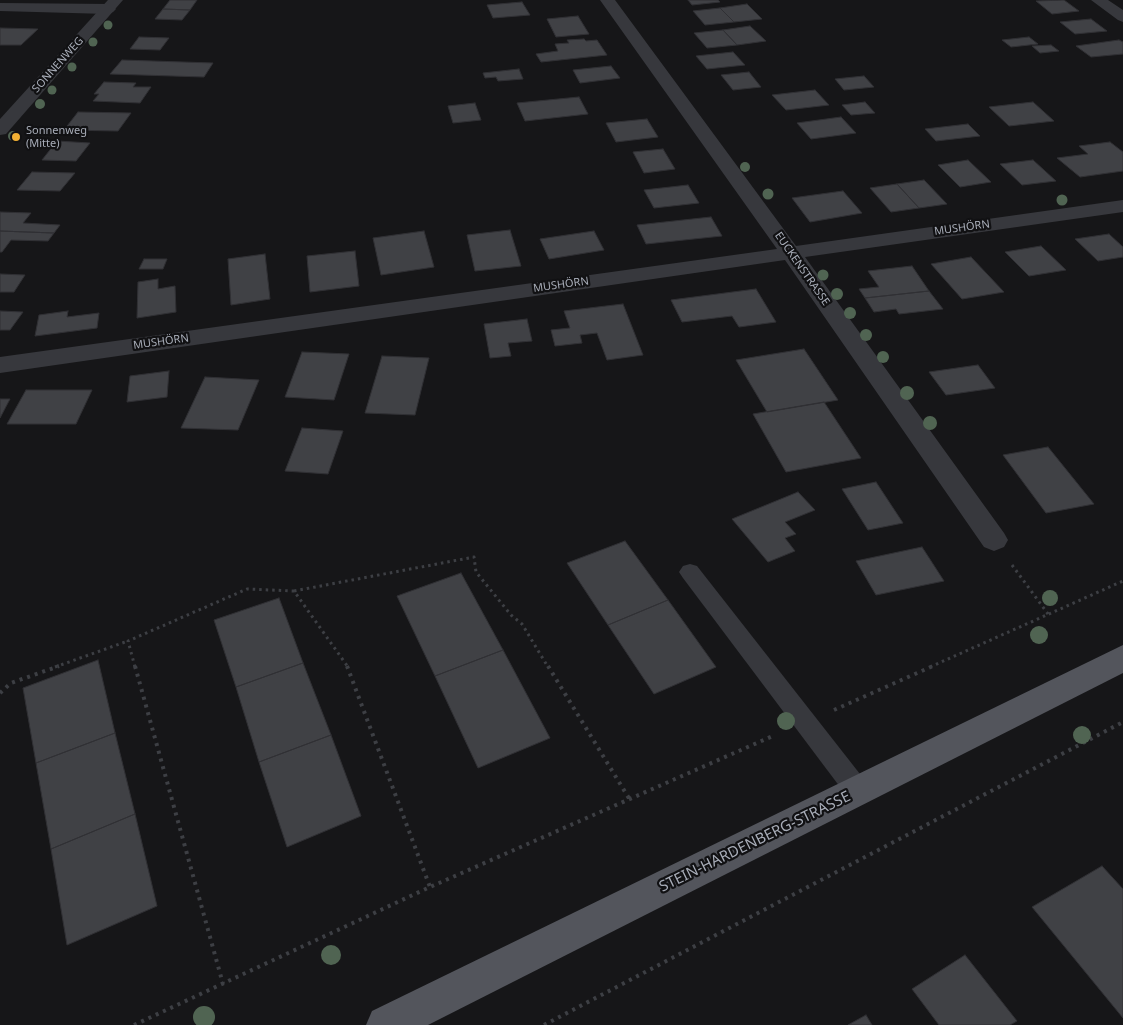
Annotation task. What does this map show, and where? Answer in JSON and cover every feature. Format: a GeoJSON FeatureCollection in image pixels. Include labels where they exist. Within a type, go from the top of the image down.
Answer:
{"type":"FeatureCollection","features":[{"type":"Feature","properties":{"kind":"main road","name":"STEIN-HARDENBERG-STRASSE"},"geometry":{"type":"LineString","coordinates":[[386,1025],[1123,658]]}},
{"type":"Feature","properties":{"kind":"street","name":"EUCKENSTRASSE"},"geometry":{"type":"LineString","coordinates":[[607,0],[994,540]]}},
{"type":"Feature","properties":{"kind":"street"},"geometry":{"type":"LineString","coordinates":[[1098,0],[1123,17]]}},
{"type":"Feature","properties":{"kind":"street"},"geometry":{"type":"LineString","coordinates":[[0,6],[112,5]]}},
{"type":"Feature","properties":{"kind":"street","name":"SONNENWEG"},"geometry":{"type":"LineString","coordinates":[[0,130],[112,5]]}},
{"type":"Feature","properties":{"kind":"street","name":"MUSHÖRN"},"geometry":{"type":"LineString","coordinates":[[0,365],[1123,206]]}},
{"type":"Feature","properties":{"kind":"lane"},"geometry":{"type":"LineString","coordinates":[[690,572],[858,790]]}},
{"type":"Feature","properties":{"kind":"path"},"geometry":{"type":"LineString","coordinates":[[994,540],[1048,614]]}},
{"type":"Feature","properties":{"kind":"path"},"geometry":{"type":"LineString","coordinates":[[0,693],[11,683],[128,641],[247,589],[294,591],[474,557],[476,572],[511,615],[522,624],[630,800]]}},
{"type":"Feature","properties":{"kind":"path"},"geometry":{"type":"LineString","coordinates":[[134,1025],[430,887],[1123,581]]}},
{"type":"Feature","properties":{"kind":"path"},"geometry":{"type":"LineString","coordinates":[[294,591],[348,667],[430,887]]}},
{"type":"Feature","properties":{"kind":"path"},"geometry":{"type":"LineString","coordinates":[[128,641],[223,984]]}},
{"type":"Feature","properties":{"kind":"path"},"geometry":{"type":"LineString","coordinates":[[544,1025],[1123,722]]}},
{"type":"Feature","properties":{"kind":"building"},"geometry":{"type":"Polygon","coordinates":[[[170,0],[197,0],[190,10],[163,9],[170,0]]]}},
{"type":"Feature","properties":{"kind":"building"},"geometry":{"type":"Polygon","coordinates":[[[688,0],[718,0],[720,2],[692,5],[688,0]]]}},
{"type":"Feature","properties":{"kind":"building"},"geometry":{"type":"Polygon","coordinates":[[[1064,0],[1079,11],[1052,14],[1036,1],[1064,0]]]}},
{"type":"Feature","properties":{"kind":"building"},"geometry":{"type":"Polygon","coordinates":[[[522,2],[530,15],[493,18],[487,5],[522,2]]]}},
{"type":"Feature","properties":{"kind":"building"},"geometry":{"type":"Polygon","coordinates":[[[747,4],[762,19],[734,22],[720,8],[747,4]]]}},
{"type":"Feature","properties":{"kind":"building"},"geometry":{"type":"Polygon","coordinates":[[[720,8],[734,22],[705,25],[693,11],[720,8]]]}},
{"type":"Feature","properties":{"kind":"building"},"geometry":{"type":"Polygon","coordinates":[[[163,9],[190,10],[182,20],[155,19],[163,9]]]}},
{"type":"Feature","properties":{"kind":"building"},"geometry":{"type":"Polygon","coordinates":[[[578,16],[589,34],[556,37],[547,19],[578,16]]]}},
{"type":"Feature","properties":{"kind":"building"},"geometry":{"type":"Polygon","coordinates":[[[1091,19],[1107,31],[1075,34],[1060,22],[1091,19]]]}},
{"type":"Feature","properties":{"kind":"building"},"geometry":{"type":"Polygon","coordinates":[[[750,26],[766,41],[737,45],[723,30],[750,26]]]}},
{"type":"Feature","properties":{"kind":"building"},"geometry":{"type":"Polygon","coordinates":[[[0,28],[38,29],[21,45],[0,45],[0,28]]]}},
{"type":"Feature","properties":{"kind":"building"},"geometry":{"type":"Polygon","coordinates":[[[723,30],[737,45],[707,48],[694,33],[723,30]]]}},
{"type":"Feature","properties":{"kind":"building"},"geometry":{"type":"Polygon","coordinates":[[[139,37],[169,38],[160,50],[130,49],[139,37]]]}},
{"type":"Feature","properties":{"kind":"building"},"geometry":{"type":"Polygon","coordinates":[[[1029,37],[1038,44],[1011,47],[1002,40],[1029,37]]]}},
{"type":"Feature","properties":{"kind":"building"},"geometry":{"type":"Polygon","coordinates":[[[584,39],[586,41],[597,40],[607,55],[541,62],[536,54],[558,51],[555,44],[569,43],[567,40],[584,39]]]}},
{"type":"Feature","properties":{"kind":"building"},"geometry":{"type":"Polygon","coordinates":[[[1119,40],[1123,42],[1123,54],[1091,57],[1076,46],[1119,40]]]}},
{"type":"Feature","properties":{"kind":"building"},"geometry":{"type":"Polygon","coordinates":[[[1051,45],[1059,51],[1040,53],[1032,46],[1051,45]]]}},
{"type":"Feature","properties":{"kind":"building"},"geometry":{"type":"Polygon","coordinates":[[[733,52],[745,65],[707,69],[696,56],[733,52]]]}},
{"type":"Feature","properties":{"kind":"building"},"geometry":{"type":"Polygon","coordinates":[[[122,60],[213,63],[204,77],[110,74],[122,60]]]}},
{"type":"Feature","properties":{"kind":"building"},"geometry":{"type":"Polygon","coordinates":[[[611,66],[620,78],[580,83],[573,70],[611,66]]]}},
{"type":"Feature","properties":{"kind":"building"},"geometry":{"type":"Polygon","coordinates":[[[519,69],[523,79],[498,81],[496,77],[485,78],[483,73],[519,69]]]}},
{"type":"Feature","properties":{"kind":"building"},"geometry":{"type":"Polygon","coordinates":[[[749,72],[761,87],[733,90],[721,75],[749,72]]]}},
{"type":"Feature","properties":{"kind":"building"},"geometry":{"type":"Polygon","coordinates":[[[864,76],[874,87],[844,90],[835,79],[864,76]]]}},
{"type":"Feature","properties":{"kind":"building"},"geometry":{"type":"Polygon","coordinates":[[[104,82],[136,83],[133,87],[151,87],[140,103],[93,101],[99,94],[94,94],[104,82]]]}},
{"type":"Feature","properties":{"kind":"building"},"geometry":{"type":"Polygon","coordinates":[[[815,90],[829,105],[786,110],[772,95],[815,90]]]}},
{"type":"Feature","properties":{"kind":"building"},"geometry":{"type":"Polygon","coordinates":[[[579,97],[588,114],[525,121],[517,103],[579,97]]]}},
{"type":"Feature","properties":{"kind":"building"},"geometry":{"type":"Polygon","coordinates":[[[865,102],[875,113],[851,115],[842,105],[865,102]]]}},
{"type":"Feature","properties":{"kind":"building"},"geometry":{"type":"Polygon","coordinates":[[[1033,102],[1054,121],[1009,126],[989,107],[1033,102]]]}},
{"type":"Feature","properties":{"kind":"building"},"geometry":{"type":"Polygon","coordinates":[[[475,103],[481,120],[453,123],[448,106],[475,103]]]}},
{"type":"Feature","properties":{"kind":"building"},"geometry":{"type":"Polygon","coordinates":[[[78,112],[131,113],[118,131],[64,130],[78,112]]]}},
{"type":"Feature","properties":{"kind":"building"},"geometry":{"type":"Polygon","coordinates":[[[841,117],[856,133],[811,139],[797,123],[841,117]]]}},
{"type":"Feature","properties":{"kind":"building"},"geometry":{"type":"Polygon","coordinates":[[[647,119],[658,137],[616,142],[606,123],[647,119]]]}},
{"type":"Feature","properties":{"kind":"building"},"geometry":{"type":"Polygon","coordinates":[[[968,124],[980,136],[936,141],[925,129],[968,124]]]}},
{"type":"Feature","properties":{"kind":"building"},"geometry":{"type":"Polygon","coordinates":[[[57,141],[90,143],[76,161],[42,160],[57,141]]]}},
{"type":"Feature","properties":{"kind":"building"},"geometry":{"type":"Polygon","coordinates":[[[1110,142],[1123,152],[1123,171],[1080,177],[1057,158],[1088,154],[1079,146],[1110,142]]]}},
{"type":"Feature","properties":{"kind":"building"},"geometry":{"type":"Polygon","coordinates":[[[663,149],[675,169],[644,173],[633,152],[663,149]]]}},
{"type":"Feature","properties":{"kind":"building"},"geometry":{"type":"Polygon","coordinates":[[[968,160],[991,182],[960,187],[938,165],[968,160]]]}},
{"type":"Feature","properties":{"kind":"building"},"geometry":{"type":"Polygon","coordinates":[[[1033,160],[1056,181],[1022,185],[1000,164],[1033,160]]]}},
{"type":"Feature","properties":{"kind":"building"},"geometry":{"type":"Polygon","coordinates":[[[32,172],[75,173],[60,191],[17,190],[32,172]]]}},
{"type":"Feature","properties":{"kind":"building"},"geometry":{"type":"Polygon","coordinates":[[[924,180],[947,204],[919,208],[897,184],[924,180]]]}},
{"type":"Feature","properties":{"kind":"building"},"geometry":{"type":"Polygon","coordinates":[[[897,184],[919,208],[891,212],[870,188],[897,184]]]}},
{"type":"Feature","properties":{"kind":"building"},"geometry":{"type":"Polygon","coordinates":[[[688,185],[699,203],[654,208],[644,190],[688,185]]]}},
{"type":"Feature","properties":{"kind":"building"},"geometry":{"type":"Polygon","coordinates":[[[843,191],[862,213],[810,222],[792,198],[843,191]]]}},
{"type":"Feature","properties":{"kind":"building"},"geometry":{"type":"Polygon","coordinates":[[[0,212],[31,213],[23,223],[60,225],[54,233],[0,231],[0,212]]]}},
{"type":"Feature","properties":{"kind":"building"},"geometry":{"type":"Polygon","coordinates":[[[711,217],[722,236],[646,244],[637,225],[711,217]]]}},
{"type":"Feature","properties":{"kind":"building"},"geometry":{"type":"Polygon","coordinates":[[[510,230],[521,266],[475,271],[467,235],[510,230]]]}},
{"type":"Feature","properties":{"kind":"building"},"geometry":{"type":"Polygon","coordinates":[[[0,231],[54,233],[48,241],[11,240],[0,252],[0,231]]]}},
{"type":"Feature","properties":{"kind":"building"},"geometry":{"type":"Polygon","coordinates":[[[424,231],[434,267],[381,275],[373,238],[424,231]]]}},
{"type":"Feature","properties":{"kind":"building"},"geometry":{"type":"Polygon","coordinates":[[[594,231],[604,250],[549,259],[540,239],[594,231]]]}},
{"type":"Feature","properties":{"kind":"building"},"geometry":{"type":"Polygon","coordinates":[[[1109,234],[1123,247],[1123,257],[1098,261],[1075,239],[1109,234]]]}},
{"type":"Feature","properties":{"kind":"building"},"geometry":{"type":"Polygon","coordinates":[[[1041,246],[1066,270],[1029,276],[1005,252],[1041,246]]]}},
{"type":"Feature","properties":{"kind":"building"},"geometry":{"type":"Polygon","coordinates":[[[355,251],[359,286],[310,292],[307,256],[355,251]]]}},
{"type":"Feature","properties":{"kind":"building"},"geometry":{"type":"Polygon","coordinates":[[[265,254],[270,299],[231,305],[228,259],[265,254]]]}},
{"type":"Feature","properties":{"kind":"building"},"geometry":{"type":"Polygon","coordinates":[[[971,257],[1004,292],[962,299],[931,264],[971,257]]]}},
{"type":"Feature","properties":{"kind":"building"},"geometry":{"type":"Polygon","coordinates":[[[144,259],[167,259],[163,269],[139,269],[144,259]]]}},
{"type":"Feature","properties":{"kind":"building"},"geometry":{"type":"Polygon","coordinates":[[[912,266],[929,291],[865,298],[859,289],[879,287],[868,271],[912,266]]]}},
{"type":"Feature","properties":{"kind":"building"},"geometry":{"type":"Polygon","coordinates":[[[0,274],[25,275],[14,292],[0,292],[0,274]]]}},
{"type":"Feature","properties":{"kind":"building"},"geometry":{"type":"Polygon","coordinates":[[[158,279],[158,289],[175,286],[176,312],[137,318],[138,282],[158,279]]]}},
{"type":"Feature","properties":{"kind":"building"},"geometry":{"type":"Polygon","coordinates":[[[756,289],[776,322],[739,327],[732,316],[682,322],[671,300],[756,289]]]}},
{"type":"Feature","properties":{"kind":"building"},"geometry":{"type":"Polygon","coordinates":[[[929,291],[943,309],[899,314],[896,309],[874,312],[865,298],[929,291]]]}},
{"type":"Feature","properties":{"kind":"building"},"geometry":{"type":"Polygon","coordinates":[[[623,304],[643,355],[607,360],[597,333],[580,335],[582,343],[555,346],[551,330],[570,328],[564,311],[623,304]]]}},
{"type":"Feature","properties":{"kind":"building"},"geometry":{"type":"Polygon","coordinates":[[[0,311],[23,312],[10,330],[0,330],[0,311]]]}},
{"type":"Feature","properties":{"kind":"building"},"geometry":{"type":"Polygon","coordinates":[[[68,311],[67,317],[99,313],[97,328],[35,336],[39,315],[68,311]]]}},
{"type":"Feature","properties":{"kind":"building"},"geometry":{"type":"Polygon","coordinates":[[[527,319],[532,341],[508,343],[511,356],[490,358],[484,324],[527,319]]]}},
{"type":"Feature","properties":{"kind":"building"},"geometry":{"type":"Polygon","coordinates":[[[804,349],[838,400],[767,412],[736,360],[804,349]]]}},
{"type":"Feature","properties":{"kind":"building"},"geometry":{"type":"Polygon","coordinates":[[[302,352],[349,354],[334,400],[285,397],[302,352]]]}},
{"type":"Feature","properties":{"kind":"building"},"geometry":{"type":"Polygon","coordinates":[[[382,356],[429,358],[415,415],[365,413],[382,356]]]}},
{"type":"Feature","properties":{"kind":"building"},"geometry":{"type":"Polygon","coordinates":[[[978,365],[995,388],[946,395],[929,372],[978,365]]]}},
{"type":"Feature","properties":{"kind":"building"},"geometry":{"type":"Polygon","coordinates":[[[169,371],[167,397],[127,402],[130,376],[169,371]]]}},
{"type":"Feature","properties":{"kind":"building"},"geometry":{"type":"Polygon","coordinates":[[[205,377],[259,380],[238,430],[181,428],[205,377]]]}},
{"type":"Feature","properties":{"kind":"building"},"geometry":{"type":"Polygon","coordinates":[[[26,390],[92,390],[76,424],[7,424],[26,390]]]}},
{"type":"Feature","properties":{"kind":"building"},"geometry":{"type":"Polygon","coordinates":[[[0,399],[10,399],[0,418],[0,399]]]}},
{"type":"Feature","properties":{"kind":"building"},"geometry":{"type":"Polygon","coordinates":[[[824,402],[861,458],[786,472],[753,414],[824,402]]]}},
{"type":"Feature","properties":{"kind":"building"},"geometry":{"type":"Polygon","coordinates":[[[302,428],[343,431],[328,474],[285,471],[302,428]]]}},
{"type":"Feature","properties":{"kind":"building"},"geometry":{"type":"Polygon","coordinates":[[[1048,447],[1094,504],[1046,513],[1003,455],[1048,447]]]}},
{"type":"Feature","properties":{"kind":"building"},"geometry":{"type":"Polygon","coordinates":[[[876,482],[903,523],[868,530],[842,489],[876,482]]]}},
{"type":"Feature","properties":{"kind":"building"},"geometry":{"type":"Polygon","coordinates":[[[798,492],[815,510],[785,522],[796,534],[785,538],[795,551],[768,562],[732,519],[798,492]]]}},
{"type":"Feature","properties":{"kind":"building"},"geometry":{"type":"Polygon","coordinates":[[[625,541],[668,600],[608,625],[567,563],[625,541]]]}},
{"type":"Feature","properties":{"kind":"building"},"geometry":{"type":"Polygon","coordinates":[[[922,547],[944,581],[876,595],[856,561],[922,547]]]}},
{"type":"Feature","properties":{"kind":"building"},"geometry":{"type":"Polygon","coordinates":[[[461,573],[503,650],[435,676],[397,596],[461,573]]]}},
{"type":"Feature","properties":{"kind":"building"},"geometry":{"type":"Polygon","coordinates":[[[279,598],[303,663],[236,687],[214,620],[279,598]]]}},
{"type":"Feature","properties":{"kind":"building"},"geometry":{"type":"Polygon","coordinates":[[[668,600],[716,667],[654,694],[608,625],[668,600]]]}},
{"type":"Feature","properties":{"kind":"building"},"geometry":{"type":"Polygon","coordinates":[[[503,650],[550,738],[478,768],[435,676],[503,650]]]}},
{"type":"Feature","properties":{"kind":"building"},"geometry":{"type":"Polygon","coordinates":[[[98,660],[115,733],[36,763],[23,688],[98,660]]]}},
{"type":"Feature","properties":{"kind":"building"},"geometry":{"type":"Polygon","coordinates":[[[303,663],[331,735],[259,762],[236,687],[303,663]]]}},
{"type":"Feature","properties":{"kind":"building"},"geometry":{"type":"Polygon","coordinates":[[[115,733],[135,814],[51,849],[36,763],[115,733]]]}},
{"type":"Feature","properties":{"kind":"building"},"geometry":{"type":"Polygon","coordinates":[[[331,735],[361,816],[287,847],[259,762],[331,735]]]}},
{"type":"Feature","properties":{"kind":"building"},"geometry":{"type":"Polygon","coordinates":[[[135,814],[157,906],[67,945],[51,849],[135,814]]]}},
{"type":"Feature","properties":{"kind":"building"},"geometry":{"type":"Polygon","coordinates":[[[1102,866],[1123,889],[1123,1018],[1032,907],[1102,866]]]}},
{"type":"Feature","properties":{"kind":"building"},"geometry":{"type":"Polygon","coordinates":[[[965,955],[1017,1021],[1010,1025],[939,1025],[912,989],[965,955]]]}},
{"type":"Feature","properties":{"kind":"building"},"geometry":{"type":"Polygon","coordinates":[[[866,1015],[872,1025],[848,1025],[866,1015]]]}},
{"type":"Feature","properties":{"kind":"place","name":"Sonnenweg (Mitte)"},"geometry":{"type":"Point","coordinates":[16,137]}}]}
